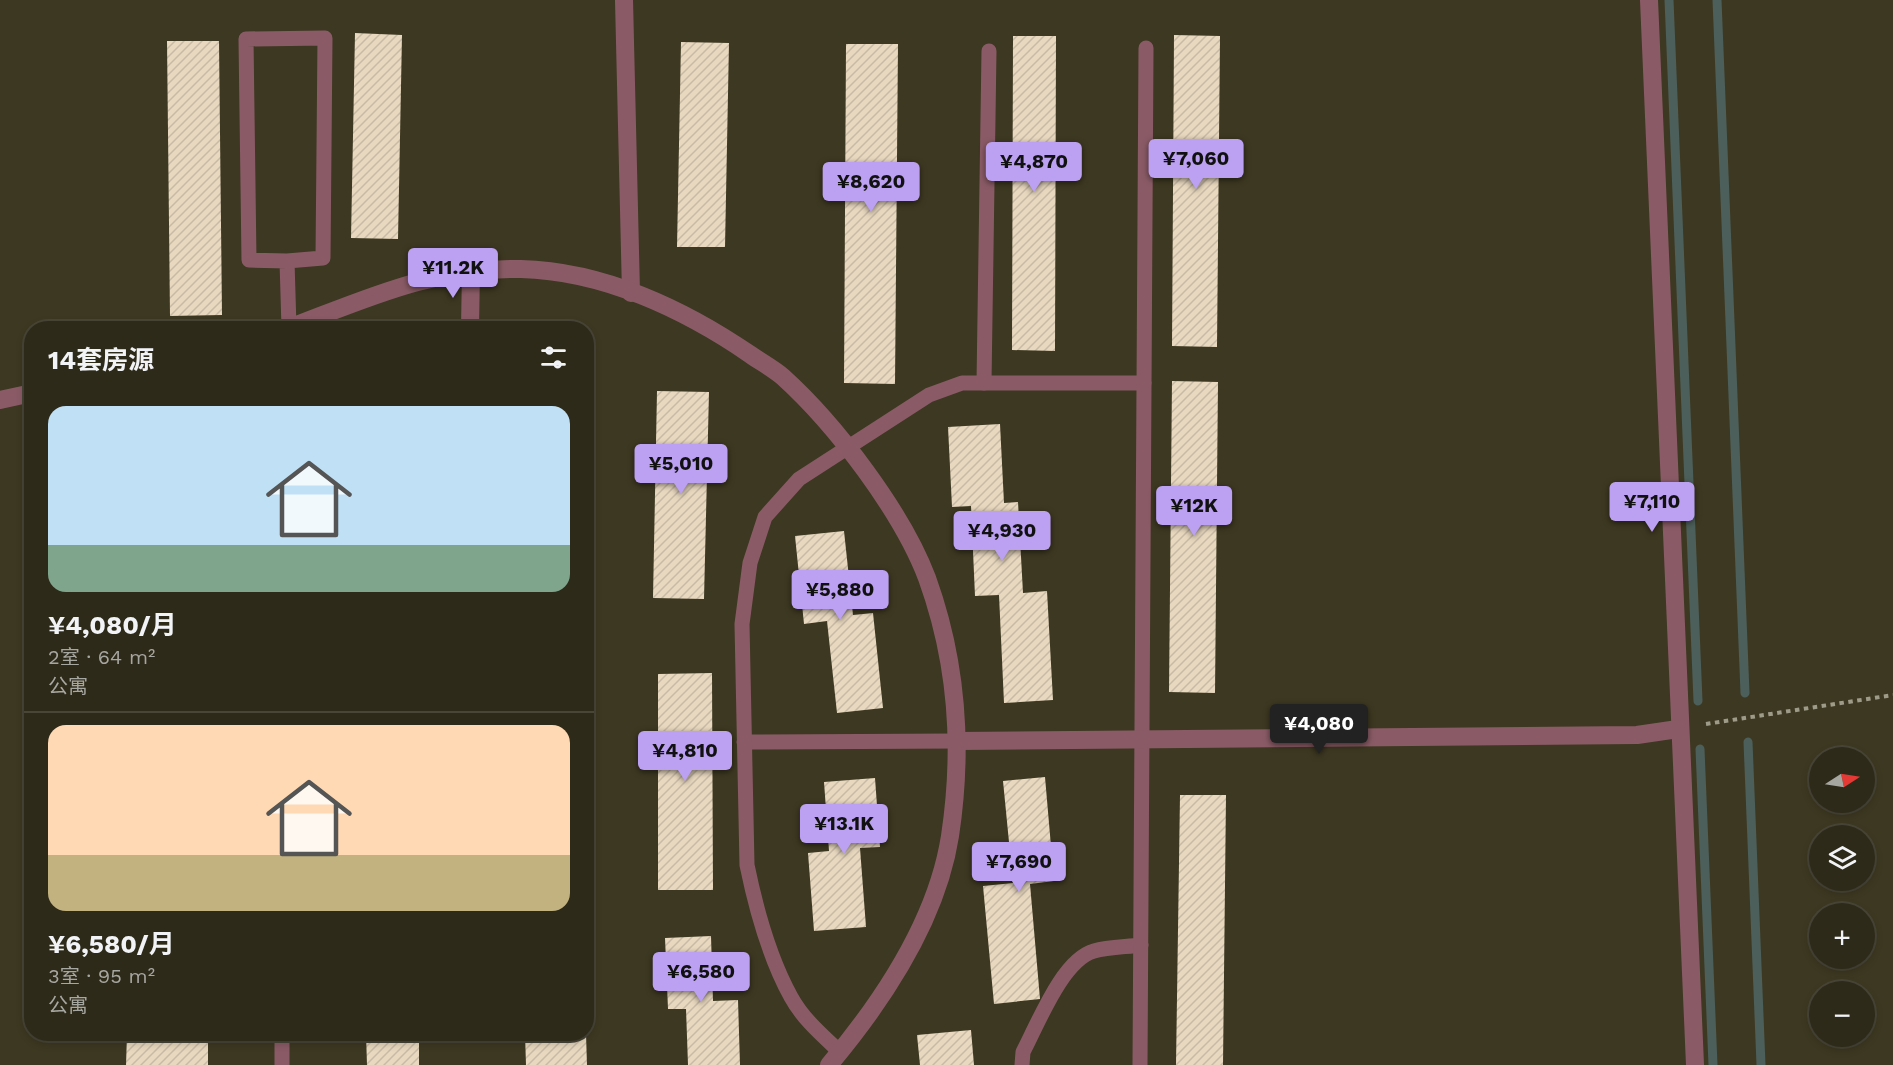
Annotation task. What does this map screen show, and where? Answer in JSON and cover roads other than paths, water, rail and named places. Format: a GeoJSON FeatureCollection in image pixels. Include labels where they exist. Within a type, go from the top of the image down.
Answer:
{"type":"FeatureCollection","features":[{"type":"Feature","properties":{"kind":"street"},"geometry":{"type":"LineString","coordinates":[[624,0],[632,293]]}},
{"type":"Feature","properties":{"kind":"street"},"geometry":{"type":"LineString","coordinates":[[1649,0],[1678,729],[1695,1065]]}},
{"type":"Feature","properties":{"kind":"street"},"geometry":{"type":"LineString","coordinates":[[470,321],[471,270]]}},
{"type":"Feature","properties":{"kind":"street"},"geometry":{"type":"LineString","coordinates":[[307,321],[406,283],[471,270],[535,271],[597,281],[656,301],[720,334],[782,376],[847,449],[889,506],[926,577],[947,652],[957,721],[957,772],[949,840],[931,900],[906,953],[868,1018],[834,1058]]}},
{"type":"Feature","properties":{"kind":"street"},"geometry":{"type":"LineString","coordinates":[[0,400],[24,395]]}},
{"type":"Feature","properties":{"kind":"street"},"geometry":{"type":"LineString","coordinates":[[957,741],[1637,735],[1678,729]]}},
{"type":"Feature","properties":{"kind":"lane"},"geometry":{"type":"LineString","coordinates":[[325,38],[323,258],[287,261],[249,260],[246,39],[325,38]]}},
{"type":"Feature","properties":{"kind":"lane"},"geometry":{"type":"LineString","coordinates":[[1140,1065],[1146,48]]}},
{"type":"Feature","properties":{"kind":"lane"},"geometry":{"type":"LineString","coordinates":[[984,383],[989,51]]}},
{"type":"Feature","properties":{"kind":"lane"},"geometry":{"type":"LineString","coordinates":[[287,261],[289,321]]}},
{"type":"Feature","properties":{"kind":"lane"},"geometry":{"type":"LineString","coordinates":[[834,1058],[791,997],[755,903],[747,865],[742,624],[750,563],[765,517],[799,479],[930,395],[962,383],[1144,383]]}},
{"type":"Feature","properties":{"kind":"lane"},"geometry":{"type":"LineString","coordinates":[[744,742],[957,741]]}},
{"type":"Feature","properties":{"kind":"lane"},"geometry":{"type":"LineString","coordinates":[[1022,1065],[1023,1052],[1059,984],[1075,961],[1093,951],[1141,945]]}},
{"type":"Feature","properties":{"kind":"lane"},"geometry":{"type":"LineString","coordinates":[[282,1041],[282,1065]]}},
{"type":"Feature","properties":{"kind":"waterway"},"geometry":{"type":"LineString","coordinates":[[1669,0],[1698,701]]}},
{"type":"Feature","properties":{"kind":"waterway"},"geometry":{"type":"LineString","coordinates":[[1717,0],[1745,693]]}},
{"type":"Feature","properties":{"kind":"waterway"},"geometry":{"type":"LineString","coordinates":[[1748,742],[1761,1065]]}},
{"type":"Feature","properties":{"kind":"waterway"},"geometry":{"type":"LineString","coordinates":[[1700,749],[1713,1065]]}}]}
